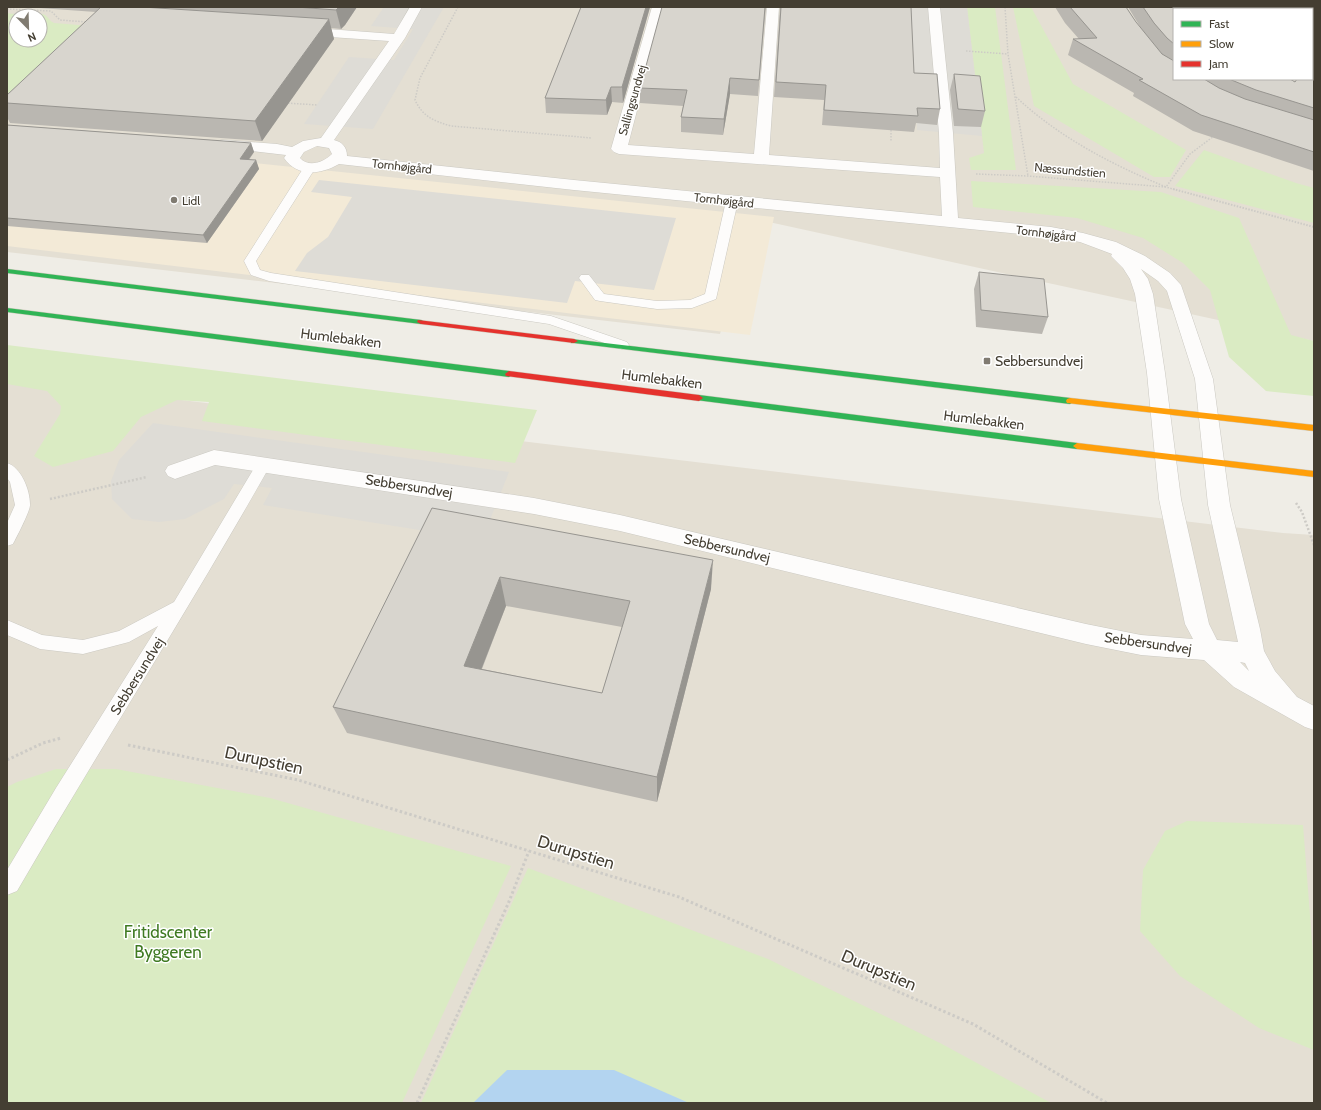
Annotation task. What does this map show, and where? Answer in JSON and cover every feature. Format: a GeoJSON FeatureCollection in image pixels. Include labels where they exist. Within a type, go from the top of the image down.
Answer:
{"type":"FeatureCollection","features":[{"type":"Feature","properties":{"kind":"street"},"geometry":{"type":"LineString","coordinates":[[325,142],[398,38],[416,7]]}},
{"type":"Feature","properties":{"kind":"street","name":"Sallingsundvej"},"geometry":{"type":"LineString","coordinates":[[658,7],[619,149],[948,172]]}},
{"type":"Feature","properties":{"kind":"street"},"geometry":{"type":"LineString","coordinates":[[761,158],[773,7]]}},
{"type":"Feature","properties":{"kind":"street"},"geometry":{"type":"LineString","coordinates":[[934,7],[946,133],[950,223]]}},
{"type":"Feature","properties":{"kind":"street"},"geometry":{"type":"LineString","coordinates":[[285,30],[398,38]]}},
{"type":"Feature","properties":{"kind":"street"},"geometry":{"type":"LineString","coordinates":[[206,142],[277,148],[294,152]]}},
{"type":"Feature","properties":{"kind":"street"},"geometry":{"type":"LineString","coordinates":[[325,142],[332,143],[340,150],[340,155],[329,164],[310,167],[300,166],[294,162],[292,158],[294,152],[306,144],[325,142]]}},
{"type":"Feature","properties":{"kind":"street","name":"Tornhøjgård"},"geometry":{"type":"LineString","coordinates":[[336,159],[732,201],[1051,232],[1083,238],[1110,246],[1139,260],[1164,277],[1175,289],[1204,379],[1214,463]]}},
{"type":"Feature","properties":{"kind":"street","name":"Tornhøjgård"},"geometry":{"type":"LineString","coordinates":[[1110,246],[1129,264],[1139,279],[1144,294],[1156,373],[1165,456]]}},
{"type":"Feature","properties":{"kind":"street","name":"Humlebakken"},"geometry":{"type":"LineString","coordinates":[[7,272],[628,348],[1209,417],[1314,428]]}},
{"type":"Feature","properties":{"kind":"street","name":"Humlebakken"},"geometry":{"type":"LineString","coordinates":[[7,310],[1214,463],[1314,474]]}},
{"type":"Feature","properties":{"kind":"street","name":"Sebbersundvej"},"geometry":{"type":"LineString","coordinates":[[1165,456],[1170,499],[1197,624],[1210,650],[1243,680],[1314,719]]}},
{"type":"Feature","properties":{"kind":"street","name":"Sebbersundvej"},"geometry":{"type":"LineString","coordinates":[[175,471],[214,457],[542,507],[692,539],[1086,634],[1141,645],[1252,653]]}},
{"type":"Feature","properties":{"kind":"street","name":"Sebbersundvej"},"geometry":{"type":"LineString","coordinates":[[1214,463],[1219,506],[1248,629],[1252,653],[1266,678],[1288,704]]}},
{"type":"Feature","properties":{"kind":"lane"},"geometry":{"type":"LineString","coordinates":[[310,167],[250,261],[255,272],[268,277],[552,320],[628,348]]}},
{"type":"Feature","properties":{"kind":"lane"},"geometry":{"type":"LineString","coordinates":[[585,278],[600,297],[657,305],[692,304],[711,296],[732,201]]}},
{"type":"Feature","properties":{"kind":"lane","name":"Sebbersundvej"},"geometry":{"type":"LineString","coordinates":[[7,885],[10,884],[63,794],[180,606],[264,464]]}},
{"type":"Feature","properties":{"kind":"lane"},"geometry":{"type":"LineString","coordinates":[[7,468],[17,480],[23,505],[7,540]]}},
{"type":"Feature","properties":{"kind":"lane"},"geometry":{"type":"LineString","coordinates":[[7,627],[40,642],[83,647],[123,637],[180,606]]}},
{"type":"Feature","properties":{"kind":"path"},"geometry":{"type":"LineString","coordinates":[[458,7],[420,78],[414,100],[421,112],[433,121],[451,126],[573,135],[608,140],[619,149]]}},
{"type":"Feature","properties":{"kind":"path","name":"Næssundstien"},"geometry":{"type":"LineString","coordinates":[[1005,7],[1008,54],[1028,176],[1166,187]]}},
{"type":"Feature","properties":{"kind":"path"},"geometry":{"type":"LineString","coordinates":[[7,9],[51,11],[60,20],[90,22]]}},
{"type":"Feature","properties":{"kind":"path"},"geometry":{"type":"LineString","coordinates":[[972,51],[1008,54]]}},
{"type":"Feature","properties":{"kind":"path","name":"Næssundstien"},"geometry":{"type":"LineString","coordinates":[[1016,97],[1058,132],[1125,170],[1166,187],[1314,227]]}},
{"type":"Feature","properties":{"kind":"path"},"geometry":{"type":"LineString","coordinates":[[279,103],[350,107]]}},
{"type":"Feature","properties":{"kind":"path"},"geometry":{"type":"LineString","coordinates":[[891,121],[892,168]]}},
{"type":"Feature","properties":{"kind":"path"},"geometry":{"type":"LineString","coordinates":[[1166,187],[1190,154],[1218,133]]}},
{"type":"Feature","properties":{"kind":"path"},"geometry":{"type":"LineString","coordinates":[[948,172],[1028,176]]}},
{"type":"Feature","properties":{"kind":"path"},"geometry":{"type":"LineString","coordinates":[[23,505],[175,471]]}},
{"type":"Feature","properties":{"kind":"path"},"geometry":{"type":"LineString","coordinates":[[1296,503],[1302,512],[1314,545]]}},
{"type":"Feature","properties":{"kind":"path","name":"Durupstien"},"geometry":{"type":"LineString","coordinates":[[7,760],[43,743],[77,733],[98,739],[298,780],[679,897],[973,1024],[1107,1103]]}},
{"type":"Feature","properties":{"kind":"path"},"geometry":{"type":"LineString","coordinates":[[418,1103],[508,904],[529,851]]}},
{"type":"Feature","properties":{"kind":"shaded area"},"geometry":{"type":"Polygon","coordinates":[[[7,7],[1314,7],[1314,341],[755,219],[720,334],[7,252],[7,7]]]}},
{"type":"Feature","properties":{"kind":"shaded area"},"geometry":{"type":"Polygon","coordinates":[[[384,7],[444,7],[373,129],[304,124],[349,57],[394,60],[413,29],[371,26],[384,7]]]}},
{"type":"Feature","properties":{"kind":"shaded area"},"geometry":{"type":"Polygon","coordinates":[[[911,7],[967,7],[982,136],[917,130],[911,7]]]}},
{"type":"Feature","properties":{"kind":"shaded area"},"geometry":{"type":"Polygon","coordinates":[[[7,147],[254,163],[774,217],[750,335],[7,246],[7,147]]]}},
{"type":"Feature","properties":{"kind":"shaded area"},"geometry":{"type":"Polygon","coordinates":[[[319,180],[676,218],[654,290],[575,281],[567,303],[295,271],[307,253],[328,237],[352,197],[311,192],[319,180]]]}},
{"type":"Feature","properties":{"kind":"shaded area"},"geometry":{"type":"Polygon","coordinates":[[[7,379],[1283,533],[1314,535],[1314,1103],[7,1103],[7,379]]]}},
{"type":"Feature","properties":{"kind":"shaded area"},"geometry":{"type":"Polygon","coordinates":[[[153,423],[509,472],[482,540],[263,505],[272,488],[234,484],[224,499],[185,519],[159,522],[132,519],[112,499],[111,481],[119,460],[153,423]]]}},
{"type":"Feature","properties":{"kind":"green space"},"geometry":{"type":"Polygon","coordinates":[[[967,7],[995,7],[1016,170],[971,170],[969,158],[984,153],[967,7]]]}},
{"type":"Feature","properties":{"kind":"green space"},"geometry":{"type":"Polygon","coordinates":[[[1013,7],[1031,7],[1073,84],[1186,150],[1170,177],[1154,177],[1034,106],[1013,7]]]}},
{"type":"Feature","properties":{"kind":"green space"},"geometry":{"type":"Polygon","coordinates":[[[7,13],[8,48],[48,48],[48,18],[54,23],[91,26],[7,106],[7,13]]]}},
{"type":"Feature","properties":{"kind":"green space"},"geometry":{"type":"Polygon","coordinates":[[[1204,150],[1314,188],[1314,223],[1175,186],[1204,150]]]}},
{"type":"Feature","properties":{"kind":"green space"},"geometry":{"type":"Polygon","coordinates":[[[971,181],[1161,192],[1239,218],[1291,335],[1314,341],[1314,396],[1266,391],[1229,357],[1210,290],[1183,263],[1143,238],[1077,218],[973,207],[971,181]]]}},
{"type":"Feature","properties":{"kind":"green space"},"geometry":{"type":"Polygon","coordinates":[[[7,345],[537,410],[515,463],[202,421],[209,402],[177,400],[141,417],[113,451],[53,467],[34,456],[60,414],[61,406],[47,391],[7,384],[7,345]]]}},
{"type":"Feature","properties":{"kind":"green space","name":"Fritidscenter Byggeren"},"geometry":{"type":"Polygon","coordinates":[[[56,769],[116,769],[270,798],[511,866],[402,1103],[7,1103],[7,787],[17,782],[56,769]]]}},
{"type":"Feature","properties":{"kind":"green space"},"geometry":{"type":"Polygon","coordinates":[[[1187,821],[1303,825],[1314,967],[1314,1050],[1259,1028],[1180,976],[1140,931],[1143,870],[1165,831],[1187,821]]]}},
{"type":"Feature","properties":{"kind":"green space"},"geometry":{"type":"Polygon","coordinates":[[[528,868],[768,959],[940,1043],[1051,1103],[421,1103],[528,868]]]}},
{"type":"Feature","properties":{"kind":"water"},"geometry":{"type":"Polygon","coordinates":[[[507,1070],[614,1070],[689,1103],[473,1103],[507,1070]]]}},
{"type":"Feature","properties":{"kind":"building"},"geometry":{"type":"Polygon","coordinates":[[[101,7],[142,7],[329,19],[255,121],[7,103],[7,95],[101,7]]]}},
{"type":"Feature","properties":{"kind":"building"},"geometry":{"type":"Polygon","coordinates":[[[296,7],[339,7],[336,10],[296,7]]]}},
{"type":"Feature","properties":{"kind":"building"},"geometry":{"type":"Polygon","coordinates":[[[581,7],[646,7],[622,87],[611,87],[606,100],[545,98],[581,7]]]}},
{"type":"Feature","properties":{"kind":"building"},"geometry":{"type":"Polygon","coordinates":[[[662,7],[765,7],[759,80],[730,78],[724,119],[681,117],[687,90],[640,88],[662,7]]]}},
{"type":"Feature","properties":{"kind":"building"},"geometry":{"type":"Polygon","coordinates":[[[781,7],[911,7],[914,73],[937,74],[940,109],[917,108],[918,116],[824,110],[826,85],[776,82],[781,7]]]}},
{"type":"Feature","properties":{"kind":"building"},"geometry":{"type":"Polygon","coordinates":[[[1070,7],[1126,7],[1162,54],[1173,60],[1173,80],[1206,80],[1219,88],[1245,99],[1314,120],[1314,152],[1201,115],[1139,80],[1143,79],[1073,39],[1097,38],[1070,7]]]}},
{"type":"Feature","properties":{"kind":"building"},"geometry":{"type":"Polygon","coordinates":[[[1143,7],[1207,8],[1173,8],[1173,43],[1154,23],[1143,7]]]}},
{"type":"Feature","properties":{"kind":"building"},"geometry":{"type":"Polygon","coordinates":[[[1302,7],[1314,7],[1314,14],[1313,8],[1302,7]]]}},
{"type":"Feature","properties":{"kind":"building"},"geometry":{"type":"Polygon","coordinates":[[[1314,59],[1314,108],[1256,90],[1231,80],[1292,80],[1295,82],[1296,80],[1313,80],[1314,59]]]}},
{"type":"Feature","properties":{"kind":"building"},"geometry":{"type":"Polygon","coordinates":[[[954,74],[980,76],[985,111],[958,109],[954,74]]]}},
{"type":"Feature","properties":{"kind":"building"},"geometry":{"type":"Polygon","coordinates":[[[7,125],[251,143],[240,159],[256,160],[203,235],[7,218],[7,125]]]}},
{"type":"Feature","properties":{"kind":"building"},"geometry":{"type":"Polygon","coordinates":[[[979,272],[1044,279],[1048,317],[981,310],[979,272]]]}},
{"type":"Feature","properties":{"kind":"building"},"geometry":{"type":"Polygon","coordinates":[[[432,508],[713,560],[657,777],[333,707],[432,508]],[[500,577],[464,666],[602,693],[630,601],[500,577]]]}},
{"type":"Feature","properties":{"kind":"traffic: fast"},"geometry":{"type":"LineString","coordinates":[[7,271],[421,322]]}},
{"type":"Feature","properties":{"kind":"traffic: fast"},"geometry":{"type":"LineString","coordinates":[[7,310],[509,374]]}},
{"type":"Feature","properties":{"kind":"traffic: fast"},"geometry":{"type":"LineString","coordinates":[[574,341],[1070,401]]}},
{"type":"Feature","properties":{"kind":"traffic: fast"},"geometry":{"type":"LineString","coordinates":[[699,398],[1077,446]]}},
{"type":"Feature","properties":{"kind":"traffic: slow"},"geometry":{"type":"LineString","coordinates":[[1070,401],[1314,428]]}},
{"type":"Feature","properties":{"kind":"traffic: slow"},"geometry":{"type":"LineString","coordinates":[[1077,446],[1314,474]]}},
{"type":"Feature","properties":{"kind":"traffic: jam"},"geometry":{"type":"LineString","coordinates":[[421,322],[574,341]]}},
{"type":"Feature","properties":{"kind":"traffic: jam"},"geometry":{"type":"LineString","coordinates":[[509,374],[699,398]]}},
{"type":"Feature","properties":{"kind":"place","name":"Lidl"},"geometry":{"type":"Point","coordinates":[174,200]}},
{"type":"Feature","properties":{"kind":"place","name":"Sebbersundvej"},"geometry":{"type":"Point","coordinates":[987,361]}}]}
